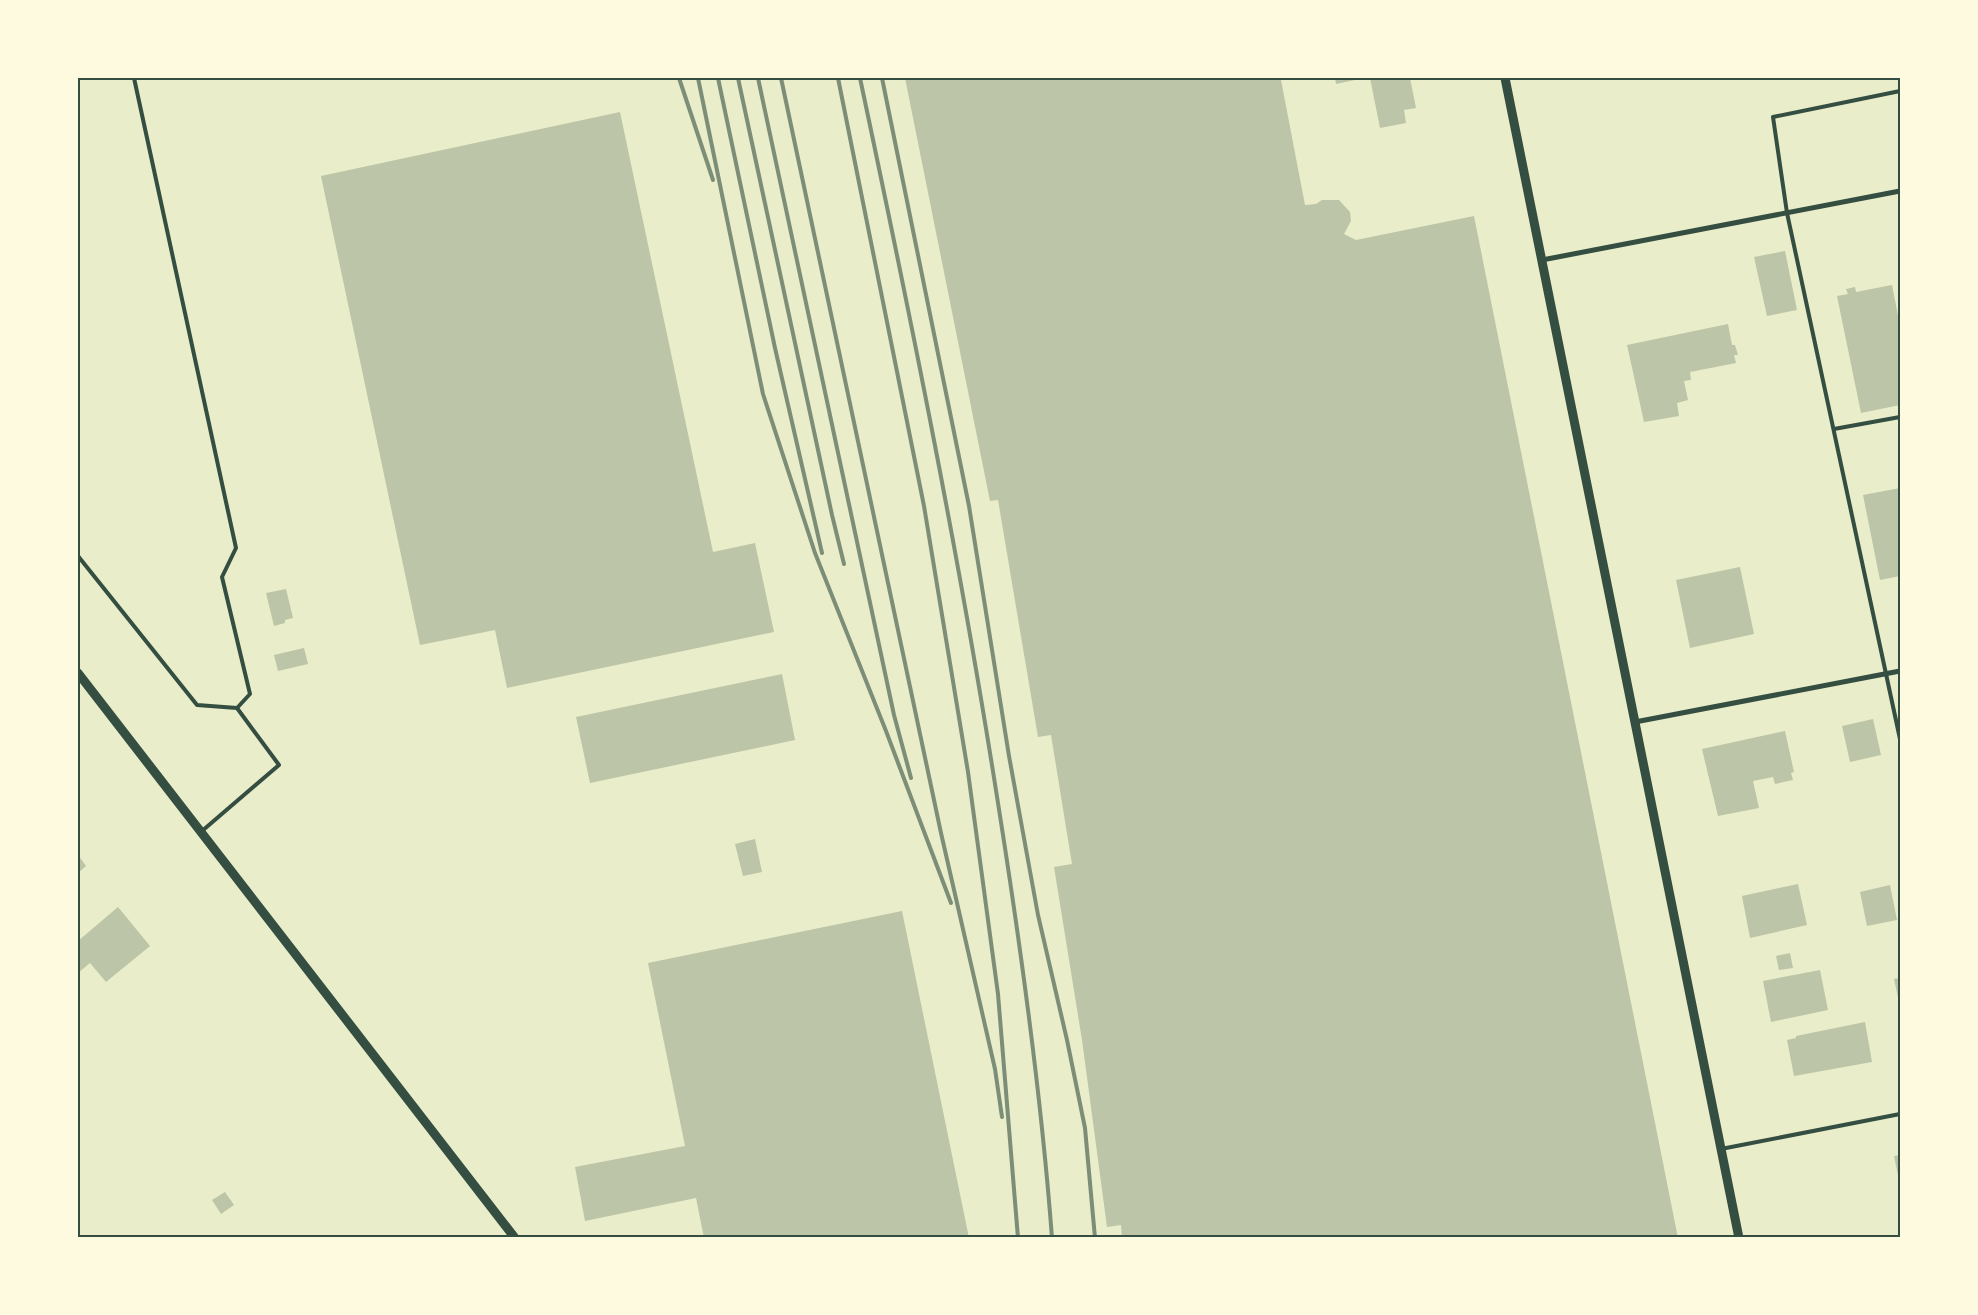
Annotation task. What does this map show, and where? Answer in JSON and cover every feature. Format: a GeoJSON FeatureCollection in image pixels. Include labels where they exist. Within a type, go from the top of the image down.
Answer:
{"type":"FeatureCollection","features":[{"type":"Feature","properties":{"kind":"street"},"geometry":{"type":"LineString","coordinates":[[1505,78],[1739,1238]]}},
{"type":"Feature","properties":{"kind":"street"},"geometry":{"type":"LineString","coordinates":[[1542,260],[1900,191]]}},
{"type":"Feature","properties":{"kind":"street"},"geometry":{"type":"LineString","coordinates":[[1635,722],[1900,671]]}},
{"type":"Feature","properties":{"kind":"street"},"geometry":{"type":"LineString","coordinates":[[78,672],[515,1238]]}},
{"type":"Feature","properties":{"kind":"lane"},"geometry":{"type":"LineString","coordinates":[[134,78],[236,548],[222,577],[250,694],[237,708]]}},
{"type":"Feature","properties":{"kind":"lane"},"geometry":{"type":"LineString","coordinates":[[1900,91],[1773,117],[1787,213],[1900,739]]}},
{"type":"Feature","properties":{"kind":"lane"},"geometry":{"type":"LineString","coordinates":[[1834,429],[1900,417]]}},
{"type":"Feature","properties":{"kind":"lane"},"geometry":{"type":"LineString","coordinates":[[78,556],[196,705],[237,708]]}},
{"type":"Feature","properties":{"kind":"lane"},"geometry":{"type":"LineString","coordinates":[[201,832],[278,765],[237,708]]}},
{"type":"Feature","properties":{"kind":"lane"},"geometry":{"type":"LineString","coordinates":[[1721,1149],[1900,1114]]}},
{"type":"Feature","properties":{"kind":"building"},"geometry":{"type":"Polygon","coordinates":[[[905,78],[1290,78],[1281,80],[1305,205],[1316,204],[1322,200],[1339,200],[1350,212],[1351,221],[1344,234],[1356,240],[1474,216],[1678,1238],[1122,1238],[1121,1225],[1107,1227],[1082,1040],[1054,867],[1072,864],[1051,735],[1038,737],[998,500],[990,501],[905,78]]]}},
{"type":"Feature","properties":{"kind":"building"},"geometry":{"type":"Polygon","coordinates":[[[1335,78],[1364,78],[1336,84],[1335,78]]]}},
{"type":"Feature","properties":{"kind":"building"},"geometry":{"type":"Polygon","coordinates":[[[1370,78],[1410,78],[1416,108],[1404,110],[1406,123],[1380,128],[1370,78]]]}},
{"type":"Feature","properties":{"kind":"building"},"geometry":{"type":"Polygon","coordinates":[[[620,112],[713,552],[755,543],[774,632],[507,688],[495,630],[420,645],[321,176],[620,112]]]}},
{"type":"Feature","properties":{"kind":"building"},"geometry":{"type":"Polygon","coordinates":[[[1785,251],[1797,310],[1767,316],[1754,257],[1785,251]]]}},
{"type":"Feature","properties":{"kind":"building"},"geometry":{"type":"Polygon","coordinates":[[[1892,285],[1900,326],[1900,405],[1861,413],[1837,296],[1848,294],[1846,289],[1855,287],[1856,292],[1892,285]]]}},
{"type":"Feature","properties":{"kind":"building"},"geometry":{"type":"Polygon","coordinates":[[[1728,324],[1732,345],[1735,345],[1738,355],[1734,355],[1736,363],[1690,372],[1691,380],[1684,381],[1688,400],[1677,403],[1679,416],[1644,422],[1627,345],[1728,324]]]}},
{"type":"Feature","properties":{"kind":"building"},"geometry":{"type":"Polygon","coordinates":[[[1900,488],[1900,576],[1880,580],[1863,495],[1900,488]]]}},
{"type":"Feature","properties":{"kind":"building"},"geometry":{"type":"Polygon","coordinates":[[[1740,567],[1754,634],[1690,648],[1676,580],[1740,567]]]}},
{"type":"Feature","properties":{"kind":"building"},"geometry":{"type":"Polygon","coordinates":[[[286,589],[293,618],[285,620],[285,623],[274,626],[266,593],[286,589]]]}},
{"type":"Feature","properties":{"kind":"building"},"geometry":{"type":"Polygon","coordinates":[[[304,648],[308,664],[278,671],[274,655],[304,648]]]}},
{"type":"Feature","properties":{"kind":"building"},"geometry":{"type":"Polygon","coordinates":[[[782,674],[795,740],[590,783],[576,717],[782,674]]]}},
{"type":"Feature","properties":{"kind":"building"},"geometry":{"type":"Polygon","coordinates":[[[1873,719],[1881,755],[1850,762],[1842,726],[1873,719]]]}},
{"type":"Feature","properties":{"kind":"building"},"geometry":{"type":"Polygon","coordinates":[[[1785,731],[1794,772],[1791,773],[1793,780],[1775,784],[1773,777],[1753,781],[1759,808],[1718,816],[1702,749],[1785,731]]]}},
{"type":"Feature","properties":{"kind":"building"},"geometry":{"type":"Polygon","coordinates":[[[755,839],[762,872],[743,876],[735,844],[755,839]]]}},
{"type":"Feature","properties":{"kind":"building"},"geometry":{"type":"Polygon","coordinates":[[[78,855],[86,866],[78,873],[78,855]]]}},
{"type":"Feature","properties":{"kind":"building"},"geometry":{"type":"Polygon","coordinates":[[[1798,884],[1807,925],[1750,938],[1742,896],[1798,884]]]}},
{"type":"Feature","properties":{"kind":"building"},"geometry":{"type":"Polygon","coordinates":[[[1890,885],[1897,920],[1867,926],[1860,892],[1890,885]]]}},
{"type":"Feature","properties":{"kind":"building"},"geometry":{"type":"Polygon","coordinates":[[[118,907],[150,946],[106,982],[90,963],[78,973],[78,941],[118,907]]]}},
{"type":"Feature","properties":{"kind":"building"},"geometry":{"type":"Polygon","coordinates":[[[902,911],[969,1238],[704,1238],[696,1198],[585,1221],[575,1167],[685,1146],[648,963],[902,911]]]}},
{"type":"Feature","properties":{"kind":"building"},"geometry":{"type":"Polygon","coordinates":[[[1790,953],[1793,968],[1779,970],[1776,956],[1790,953]]]}},
{"type":"Feature","properties":{"kind":"building"},"geometry":{"type":"Polygon","coordinates":[[[1820,970],[1828,1010],[1771,1022],[1763,981],[1820,970]]]}},
{"type":"Feature","properties":{"kind":"building"},"geometry":{"type":"Polygon","coordinates":[[[1900,978],[1900,1007],[1894,979],[1900,978]]]}},
{"type":"Feature","properties":{"kind":"building"},"geometry":{"type":"Polygon","coordinates":[[[1865,1022],[1872,1062],[1794,1076],[1787,1040],[1796,1038],[1796,1036],[1865,1022]]]}},
{"type":"Feature","properties":{"kind":"building"},"geometry":{"type":"Polygon","coordinates":[[[1900,1155],[1900,1185],[1894,1156],[1900,1155]]]}},
{"type":"Feature","properties":{"kind":"building"},"geometry":{"type":"Polygon","coordinates":[[[225,1192],[234,1205],[221,1214],[212,1200],[225,1192]]]}},
{"type":"Feature","properties":{"kind":"railway"},"geometry":{"type":"LineString","coordinates":[[679,78],[713,180]]}},
{"type":"Feature","properties":{"kind":"railway"},"geometry":{"type":"LineString","coordinates":[[698,78],[763,394],[815,553],[886,731],[951,903]]}},
{"type":"Feature","properties":{"kind":"railway"},"geometry":{"type":"LineString","coordinates":[[718,78],[775,348],[822,553]]}},
{"type":"Feature","properties":{"kind":"railway"},"geometry":{"type":"LineString","coordinates":[[738,78],[844,564]]}},
{"type":"Feature","properties":{"kind":"railway"},"geometry":{"type":"LineString","coordinates":[[758,78],[894,715],[911,778]]}},
{"type":"Feature","properties":{"kind":"railway"},"geometry":{"type":"LineString","coordinates":[[781,78],[941,833],[995,1069],[1002,1117]]}},
{"type":"Feature","properties":{"kind":"railway"},"geometry":{"type":"LineString","coordinates":[[838,78],[924,506],[968,772],[998,994],[1018,1238]]}},
{"type":"Feature","properties":{"kind":"railway"},"geometry":{"type":"LineString","coordinates":[[860,78],[898,259],[968,621],[1030,1020],[1052,1238]]}},
{"type":"Feature","properties":{"kind":"railway"},"geometry":{"type":"LineString","coordinates":[[882,78],[969,506],[1009,756],[1038,915],[1085,1128],[1095,1238]]}}]}
